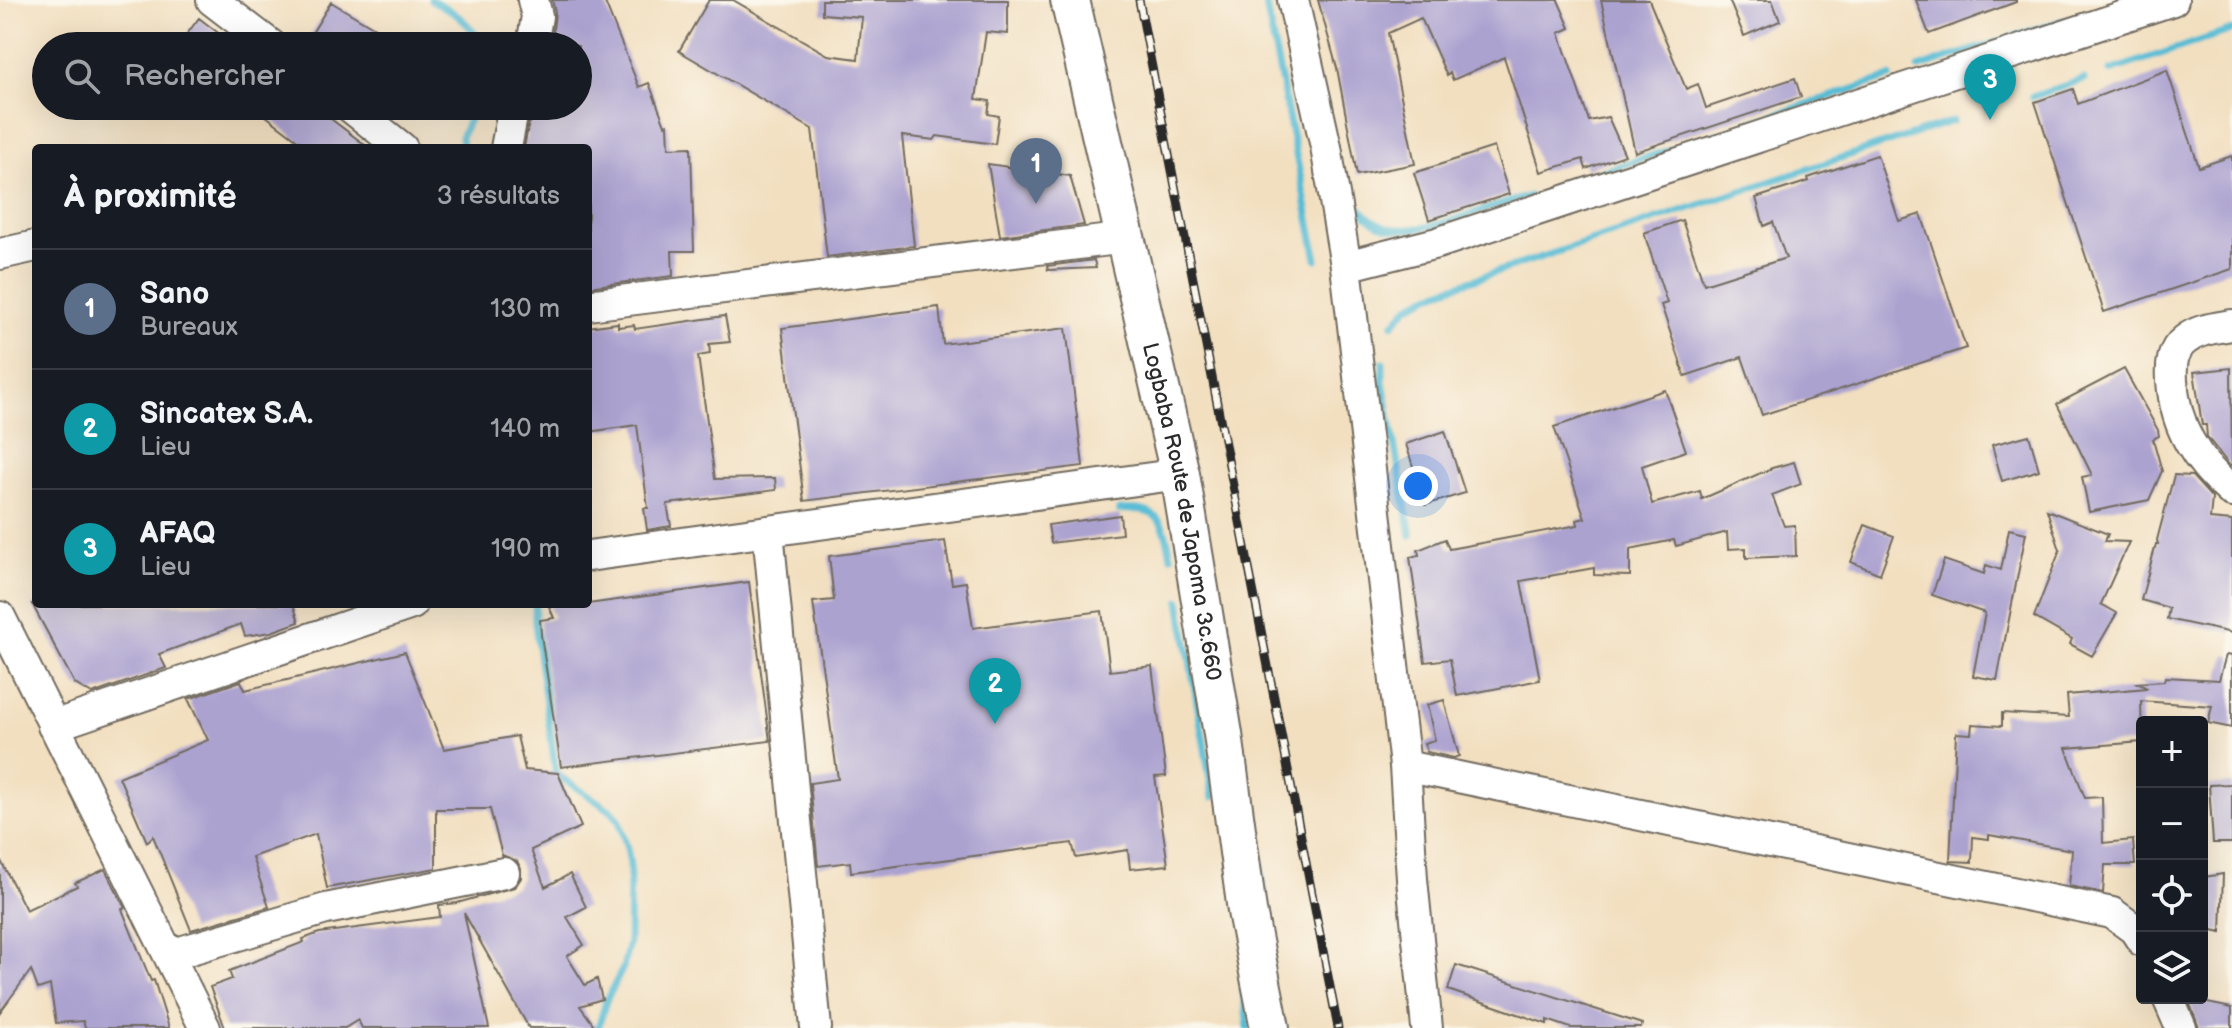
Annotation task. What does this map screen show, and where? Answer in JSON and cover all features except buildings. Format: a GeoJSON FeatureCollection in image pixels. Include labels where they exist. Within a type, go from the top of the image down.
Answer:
{"type":"FeatureCollection","features":[{"type":"Feature","properties":{"kind":"main road","name":"Logbaba Route de Japoma 3c.660"},"geometry":{"type":"LineString","coordinates":[[1070,0],[1180,474],[1223,734],[1247,911],[1270,1028]]}},
{"type":"Feature","properties":{"kind":"street"},"geometry":{"type":"LineString","coordinates":[[212,0],[254,32]]}},
{"type":"Feature","properties":{"kind":"street"},"geometry":{"type":"LineString","coordinates":[[533,0],[537,16],[534,32]]}},
{"type":"Feature","properties":{"kind":"street"},"geometry":{"type":"LineString","coordinates":[[1293,0],[1326,147],[1346,266],[1405,766],[1412,879],[1427,1028]]}},
{"type":"Feature","properties":{"kind":"street"},"geometry":{"type":"LineString","coordinates":[[1346,266],[1437,243],[2173,0]]}},
{"type":"Feature","properties":{"kind":"street"},"geometry":{"type":"LineString","coordinates":[[367,120],[397,144]]}},
{"type":"Feature","properties":{"kind":"street"},"geometry":{"type":"LineString","coordinates":[[507,144],[511,120]]}},
{"type":"Feature","properties":{"kind":"street"},"geometry":{"type":"LineString","coordinates":[[592,305],[1126,238]]}},
{"type":"Feature","properties":{"kind":"street"},"geometry":{"type":"LineString","coordinates":[[0,254],[32,247]]}},
{"type":"Feature","properties":{"kind":"street"},"geometry":{"type":"LineString","coordinates":[[2232,325],[2205,329],[2182,342],[2171,360],[2174,408],[2192,446],[2210,473],[2232,492]]}},
{"type":"Feature","properties":{"kind":"street"},"geometry":{"type":"LineString","coordinates":[[592,555],[1180,474]]}},
{"type":"Feature","properties":{"kind":"street"},"geometry":{"type":"LineString","coordinates":[[768,531],[816,1028]]}},
{"type":"Feature","properties":{"kind":"street"},"geometry":{"type":"LineString","coordinates":[[53,726],[400,608]]}},
{"type":"Feature","properties":{"kind":"street"},"geometry":{"type":"LineString","coordinates":[[0,617],[205,1028]]}},
{"type":"Feature","properties":{"kind":"street"},"geometry":{"type":"LineString","coordinates":[[1405,766],[2112,913],[2136,932]]}},
{"type":"Feature","properties":{"kind":"street"},"geometry":{"type":"LineString","coordinates":[[170,955],[326,909],[504,873]]}},
{"type":"Feature","properties":{"kind":"street"},"geometry":{"type":"LineString","coordinates":[[2171,1004],[2181,1028]]}},
{"type":"Feature","properties":{"kind":"waterway"},"geometry":{"type":"LineString","coordinates":[[431,0],[461,18],[474,32]]}},
{"type":"Feature","properties":{"kind":"waterway"},"geometry":{"type":"LineString","coordinates":[[1265,0],[1317,259]]}},
{"type":"Feature","properties":{"kind":"waterway"},"geometry":{"type":"LineString","coordinates":[[1918,68],[2064,20]]}},
{"type":"Feature","properties":{"kind":"waterway"},"geometry":{"type":"LineString","coordinates":[[2110,71],[2232,30]]}},
{"type":"Feature","properties":{"kind":"waterway"},"geometry":{"type":"LineString","coordinates":[[1743,125],[1890,77]]}},
{"type":"Feature","properties":{"kind":"waterway"},"geometry":{"type":"LineString","coordinates":[[2032,97],[2084,79]]}},
{"type":"Feature","properties":{"kind":"waterway"},"geometry":{"type":"LineString","coordinates":[[462,144],[461,137],[469,120]]}},
{"type":"Feature","properties":{"kind":"waterway"},"geometry":{"type":"LineString","coordinates":[[1393,324],[1409,306],[1442,290],[1953,121]]}},
{"type":"Feature","properties":{"kind":"waterway"},"geometry":{"type":"LineString","coordinates":[[1553,187],[1719,134]]}},
{"type":"Feature","properties":{"kind":"waterway"},"geometry":{"type":"LineString","coordinates":[[1345,184],[1355,202],[1378,224],[1406,229],[1438,224],[1529,196]]}},
{"type":"Feature","properties":{"kind":"waterway"},"geometry":{"type":"LineString","coordinates":[[1383,363],[1383,382],[1411,535]]}},
{"type":"Feature","properties":{"kind":"waterway"},"geometry":{"type":"LineString","coordinates":[[1119,510],[1143,511],[1157,518],[1166,533],[1171,556]]}},
{"type":"Feature","properties":{"kind":"waterway"},"geometry":{"type":"LineString","coordinates":[[1180,601],[1213,797]]}},
{"type":"Feature","properties":{"kind":"waterway"},"geometry":{"type":"LineString","coordinates":[[535,608],[556,774],[613,812],[619,821],[630,865],[629,942],[623,968],[606,1001],[598,1028]]}},
{"type":"Feature","properties":{"kind":"waterway"},"geometry":{"type":"LineString","coordinates":[[1255,828],[1271,935]]}},
{"type":"Feature","properties":{"kind":"waterway"},"geometry":{"type":"LineString","coordinates":[[1241,975],[1248,1028]]}},
{"type":"Feature","properties":{"kind":"railway"},"geometry":{"type":"LineString","coordinates":[[1139,0],[1338,1028]]}},
{"type":"Feature","properties":{"kind":"place","name":"AFAQ"},"geometry":{"type":"Point","coordinates":[1990,120]}},
{"type":"Feature","properties":{"kind":"place","name":"Sano"},"geometry":{"type":"Point","coordinates":[1036,204]}},
{"type":"Feature","properties":{"kind":"place","name":"Sincatex S.A."},"geometry":{"type":"Point","coordinates":[995,724]}}]}
